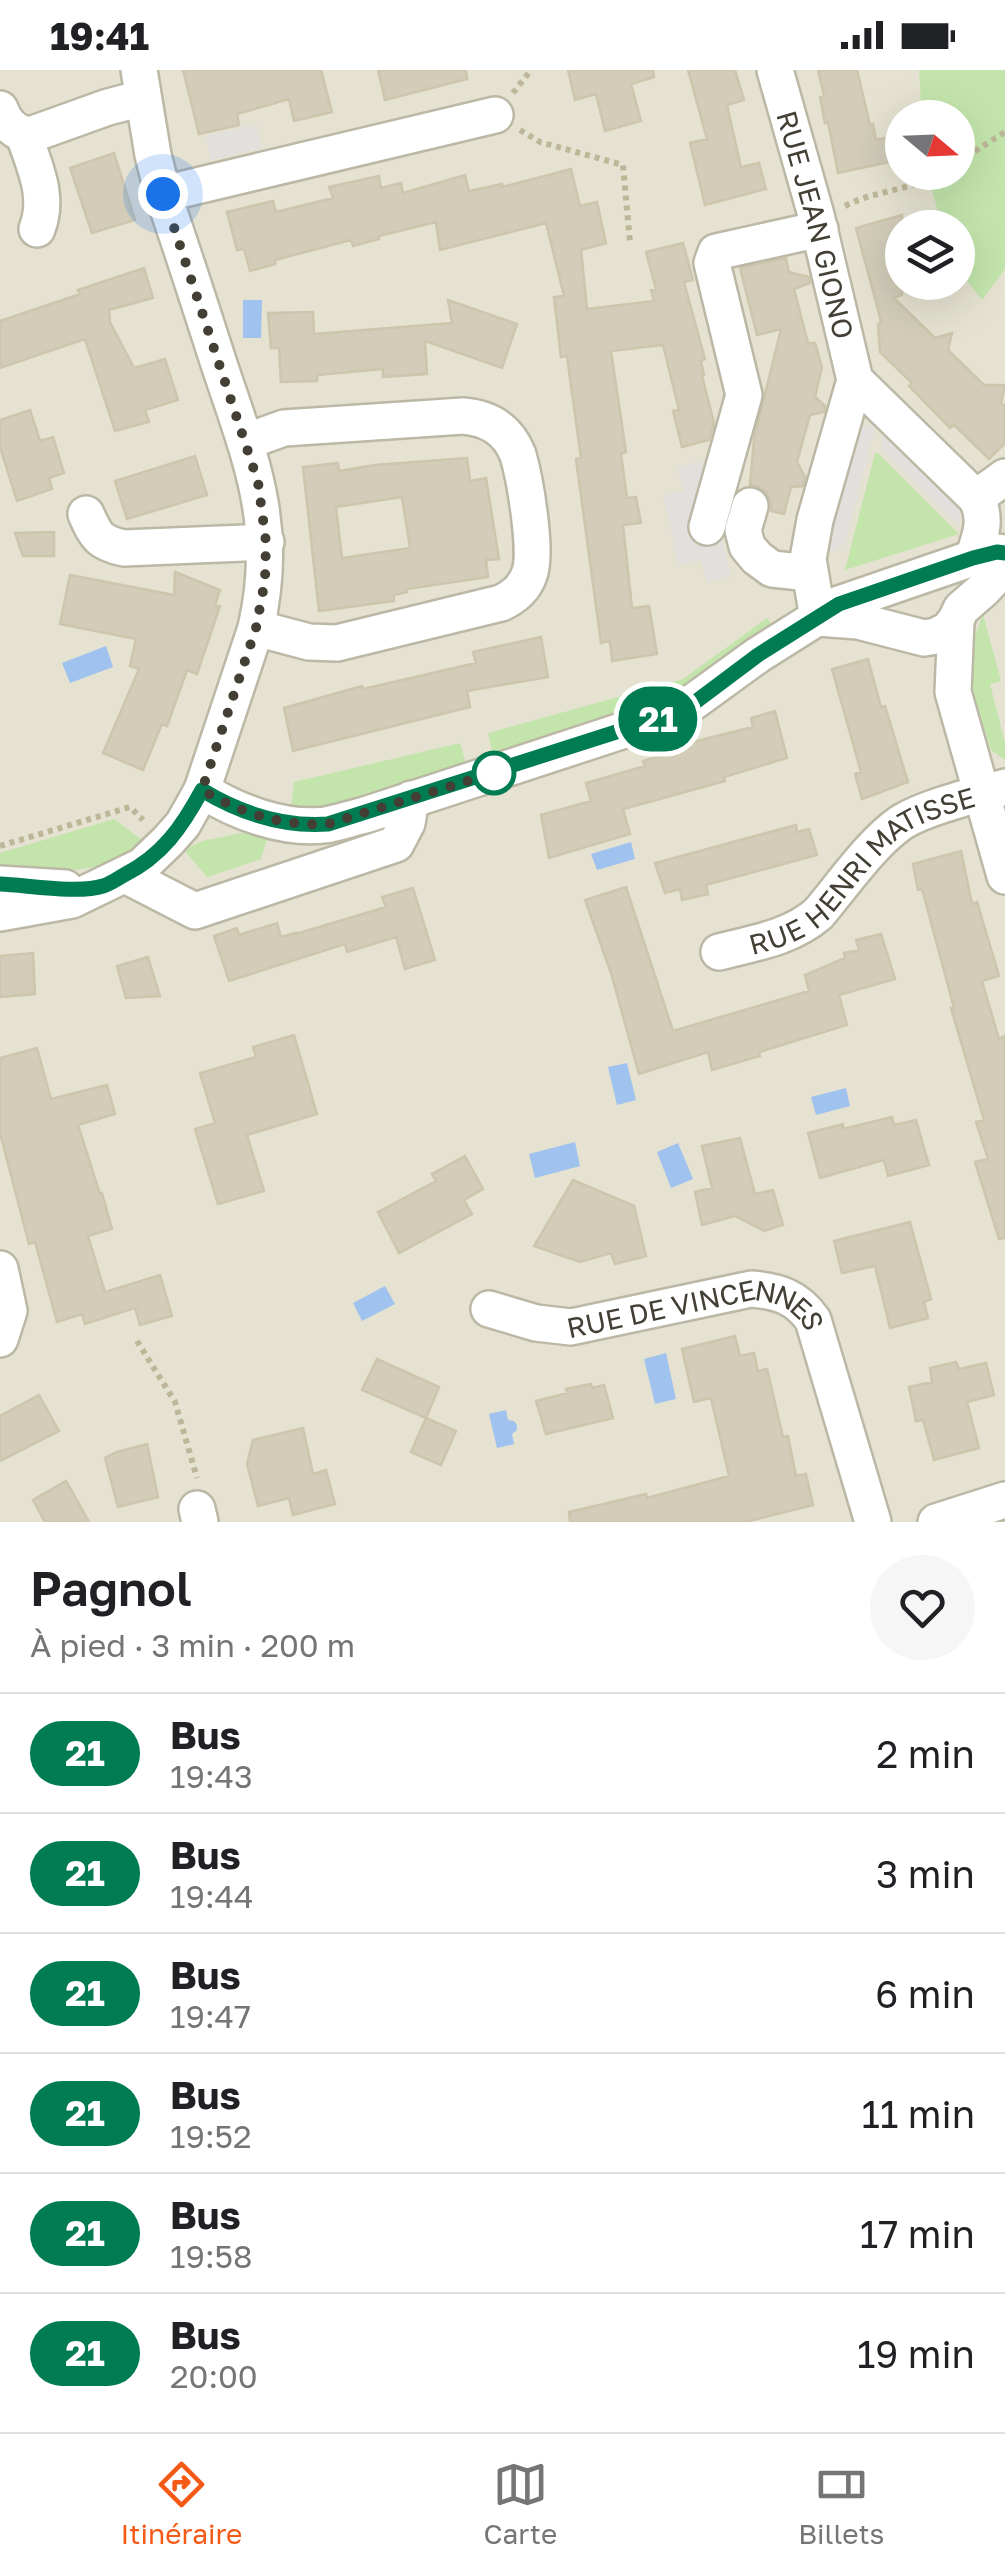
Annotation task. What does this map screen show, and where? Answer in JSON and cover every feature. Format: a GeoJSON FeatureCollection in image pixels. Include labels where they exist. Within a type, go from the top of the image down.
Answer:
{"type":"FeatureCollection","features":[{"type":"Feature","properties":{"kind":"street","name":"RUE JEAN GIONO"},"geometry":{"type":"LineString","coordinates":[[776,70],[818,222],[855,380]]}},
{"type":"Feature","properties":{"kind":"street"},"geometry":{"type":"LineString","coordinates":[[0,913],[72,900],[113,881],[142,866],[184,824],[202,790],[256,628],[265,580],[266,542],[258,482],[163,194],[141,84],[108,107],[30,135],[12,122]]}},
{"type":"Feature","properties":{"kind":"street"},"geometry":{"type":"LineString","coordinates":[[163,194],[495,115]]}},
{"type":"Feature","properties":{"kind":"street"},"geometry":{"type":"LineString","coordinates":[[12,122],[42,191],[42,218],[37,228]]}},
{"type":"Feature","properties":{"kind":"street"},"geometry":{"type":"LineString","coordinates":[[707,527],[744,395],[712,263],[716,252],[818,222]]}},
{"type":"Feature","properties":{"kind":"street"},"geometry":{"type":"LineString","coordinates":[[855,380],[976,498],[981,506],[982,561],[959,614],[948,630],[936,636],[924,638],[858,622],[818,618],[808,559],[815,520],[855,380]]}},
{"type":"Feature","properties":{"kind":"street"},"geometry":{"type":"LineString","coordinates":[[245,442],[284,428],[463,416],[482,419],[502,429],[518,454],[532,552],[525,584],[501,604],[336,643],[309,642],[256,628]]}},
{"type":"Feature","properties":{"kind":"street"},"geometry":{"type":"LineString","coordinates":[[976,498],[1005,477]]}},
{"type":"Feature","properties":{"kind":"street"},"geometry":{"type":"LineString","coordinates":[[750,506],[743,530],[747,546],[757,558],[772,569],[810,573]]}},
{"type":"Feature","properties":{"kind":"street"},"geometry":{"type":"LineString","coordinates":[[86,514],[94,533],[107,544],[124,548],[266,542]]}},
{"type":"Feature","properties":{"kind":"street"},"geometry":{"type":"LineString","coordinates":[[202,790],[223,803],[279,822],[302,826],[328,824],[690,706],[758,655],[839,604],[886,586],[982,561]]}},
{"type":"Feature","properties":{"kind":"street"},"geometry":{"type":"LineString","coordinates":[[953,692],[963,597],[955,574],[982,561]]}},
{"type":"Feature","properties":{"kind":"street"},"geometry":{"type":"LineString","coordinates":[[886,586],[884,598],[891,622],[911,636],[953,692],[993,791],[1005,876]]}},
{"type":"Feature","properties":{"kind":"street","name":"RUE HENRI MATISSE"},"geometry":{"type":"LineString","coordinates":[[719,952],[783,935],[808,923],[901,823],[993,791]]}},
{"type":"Feature","properties":{"kind":"street"},"geometry":{"type":"LineString","coordinates":[[0,884],[67,888],[113,881],[194,911],[396,844],[407,823],[412,799]]}},
{"type":"Feature","properties":{"kind":"street"},"geometry":{"type":"LineString","coordinates":[[0,1270],[9,1311],[0,1339]]}},
{"type":"Feature","properties":{"kind":"street","name":"RUE DE VINCENNES"},"geometry":{"type":"LineString","coordinates":[[489,1309],[536,1323],[571,1328],[751,1289],[788,1296],[804,1307],[813,1320],[873,1522]]}},
{"type":"Feature","properties":{"kind":"street"},"geometry":{"type":"LineString","coordinates":[[936,1522],[1005,1500]]}},
{"type":"Feature","properties":{"kind":"path"},"geometry":{"type":"LineString","coordinates":[[531,70],[495,115],[540,142],[623,165],[630,243]]}},
{"type":"Feature","properties":{"kind":"path"},"geometry":{"type":"LineString","coordinates":[[975,151],[1005,132]]}},
{"type":"Feature","properties":{"kind":"path"},"geometry":{"type":"LineString","coordinates":[[818,222],[857,199],[894,190]]}},
{"type":"Feature","properties":{"kind":"path"},"geometry":{"type":"LineString","coordinates":[[0,846],[130,808],[156,832]]}},
{"type":"Feature","properties":{"kind":"path"},"geometry":{"type":"LineString","coordinates":[[137,1341],[174,1402],[200,1487],[199,1516]]}},
{"type":"Feature","properties":{"kind":"shaded area"},"geometry":{"type":"Polygon","coordinates":[[[0,70],[1005,70],[1005,1522],[0,1522],[0,70]]]}},
{"type":"Feature","properties":{"kind":"shaded area"},"geometry":{"type":"Polygon","coordinates":[[[257,124],[262,148],[211,160],[206,136],[257,124]]]}},
{"type":"Feature","properties":{"kind":"shaded area"},"geometry":{"type":"Polygon","coordinates":[[[883,416],[962,496],[958,525],[882,450],[883,416]]]}},
{"type":"Feature","properties":{"kind":"shaded area"},"geometry":{"type":"Polygon","coordinates":[[[877,420],[846,543],[818,560],[850,435],[877,420]]]}},
{"type":"Feature","properties":{"kind":"shaded area"},"geometry":{"type":"Polygon","coordinates":[[[701,461],[731,576],[707,583],[701,560],[679,566],[663,496],[683,491],[677,467],[701,461]]]}},
{"type":"Feature","properties":{"kind":"green space"},"geometry":{"type":"Polygon","coordinates":[[[919,70],[1005,70],[1005,269],[982,300],[975,291],[975,210],[937,210],[932,190],[975,190],[975,100],[921,100],[919,70]]]}},
{"type":"Feature","properties":{"kind":"green space"},"geometry":{"type":"Polygon","coordinates":[[[875,453],[959,534],[845,570],[875,453]]]}},
{"type":"Feature","properties":{"kind":"green space"},"geometry":{"type":"Polygon","coordinates":[[[983,614],[1001,681],[990,684],[1005,743],[1005,760],[991,750],[970,685],[970,650],[983,614]]]}},
{"type":"Feature","properties":{"kind":"green space"},"geometry":{"type":"Polygon","coordinates":[[[767,618],[772,625],[688,688],[493,755],[488,733],[683,679],[767,618]]]}},
{"type":"Feature","properties":{"kind":"green space"},"geometry":{"type":"Polygon","coordinates":[[[460,743],[466,764],[356,801],[291,809],[294,782],[460,743]]]}},
{"type":"Feature","properties":{"kind":"green space"},"geometry":{"type":"Polygon","coordinates":[[[114,819],[146,843],[112,864],[57,873],[0,874],[0,853],[114,819]]]}},
{"type":"Feature","properties":{"kind":"green space"},"geometry":{"type":"Polygon","coordinates":[[[241,833],[268,836],[261,859],[207,877],[184,850],[202,841],[241,833]]]}},
{"type":"Feature","properties":{"kind":"water"},"geometry":{"type":"Polygon","coordinates":[[[243,300],[262,300],[261,338],[243,338],[243,300]]]}},
{"type":"Feature","properties":{"kind":"water"},"geometry":{"type":"Polygon","coordinates":[[[106,646],[113,667],[70,683],[62,663],[106,646]]]}},
{"type":"Feature","properties":{"kind":"water"},"geometry":{"type":"Polygon","coordinates":[[[631,842],[635,859],[597,870],[591,854],[631,842]]]}},
{"type":"Feature","properties":{"kind":"water"},"geometry":{"type":"Polygon","coordinates":[[[627,1063],[636,1100],[617,1105],[608,1067],[627,1063]]]}},
{"type":"Feature","properties":{"kind":"water"},"geometry":{"type":"Polygon","coordinates":[[[846,1088],[850,1106],[816,1115],[811,1097],[846,1088]]]}},
{"type":"Feature","properties":{"kind":"water"},"geometry":{"type":"Polygon","coordinates":[[[575,1142],[580,1166],[535,1178],[529,1154],[575,1142]]]}},
{"type":"Feature","properties":{"kind":"water"},"geometry":{"type":"Polygon","coordinates":[[[678,1143],[693,1179],[671,1188],[657,1152],[678,1143]]]}},
{"type":"Feature","properties":{"kind":"water"},"geometry":{"type":"Polygon","coordinates":[[[385,1286],[395,1304],[362,1321],[353,1303],[385,1286]]]}},
{"type":"Feature","properties":{"kind":"water"},"geometry":{"type":"Polygon","coordinates":[[[666,1353],[676,1399],[655,1404],[644,1359],[666,1353]]]}},
{"type":"Feature","properties":{"kind":"water"},"geometry":{"type":"Polygon","coordinates":[[[506,1410],[508,1420],[517,1425],[512,1434],[514,1444],[497,1448],[489,1414],[506,1410]]]}},
{"type":"Feature","properties":{"kind":"building"},"geometry":{"type":"Polygon","coordinates":[[[183,70],[321,70],[332,112],[294,121],[289,99],[237,114],[239,125],[199,134],[183,70]]]}},
{"type":"Feature","properties":{"kind":"building"},"geometry":{"type":"Polygon","coordinates":[[[378,70],[466,70],[467,79],[385,100],[378,70]]]}},
{"type":"Feature","properties":{"kind":"building"},"geometry":{"type":"Polygon","coordinates":[[[568,70],[653,70],[654,77],[631,84],[641,121],[605,131],[596,94],[575,100],[568,70]]]}},
{"type":"Feature","properties":{"kind":"building"},"geometry":{"type":"Polygon","coordinates":[[[688,70],[735,70],[744,100],[727,105],[741,167],[759,163],[766,189],[705,205],[690,143],[707,139],[688,70]]]}},
{"type":"Feature","properties":{"kind":"building"},"geometry":{"type":"Polygon","coordinates":[[[818,70],[857,70],[876,140],[885,138],[885,163],[838,173],[820,97],[824,96],[818,70]]]}},
{"type":"Feature","properties":{"kind":"building"},"geometry":{"type":"Polygon","coordinates":[[[114,153],[135,220],[92,233],[70,168],[114,153]]]}},
{"type":"Feature","properties":{"kind":"building"},"geometry":{"type":"Polygon","coordinates":[[[571,169],[580,206],[597,202],[606,243],[581,250],[587,309],[654,301],[651,290],[656,289],[646,252],[683,243],[693,280],[684,282],[705,359],[701,361],[702,376],[714,423],[709,440],[682,447],[673,411],[679,410],[663,345],[611,351],[626,452],[621,454],[627,498],[636,497],[641,523],[623,525],[632,608],[649,606],[657,654],[612,661],[610,641],[601,643],[576,459],[581,458],[567,356],[561,357],[554,297],[564,296],[546,223],[440,250],[436,222],[353,246],[351,240],[275,260],[275,264],[250,271],[244,249],[237,250],[227,212],[273,201],[276,212],[333,198],[329,187],[379,176],[381,188],[401,183],[403,193],[465,175],[469,191],[502,187],[571,169]]]}},
{"type":"Feature","properties":{"kind":"building"},"geometry":{"type":"Polygon","coordinates":[[[885,220],[885,300],[896,300],[935,338],[952,333],[948,350],[984,385],[1005,385],[1001,403],[1005,406],[1005,443],[989,459],[954,425],[950,428],[880,352],[881,321],[856,228],[885,220]]]}},
{"type":"Feature","properties":{"kind":"building"},"geometry":{"type":"Polygon","coordinates":[[[786,258],[789,272],[809,277],[810,283],[794,289],[808,343],[815,343],[822,367],[815,397],[825,406],[824,412],[810,415],[797,462],[805,477],[803,486],[791,487],[784,514],[771,511],[766,492],[750,485],[754,439],[781,329],[757,335],[740,268],[786,258]]]}},
{"type":"Feature","properties":{"kind":"building"},"geometry":{"type":"Polygon","coordinates":[[[144,268],[153,298],[109,310],[110,322],[134,368],[165,359],[178,400],[145,410],[149,422],[115,431],[85,339],[0,368],[0,321],[144,268]]]}},
{"type":"Feature","properties":{"kind":"building"},"geometry":{"type":"Polygon","coordinates":[[[448,300],[517,324],[502,368],[425,341],[427,374],[383,377],[383,369],[317,375],[317,381],[281,382],[279,348],[271,348],[268,313],[313,312],[314,334],[452,323],[448,300]]]}},
{"type":"Feature","properties":{"kind":"building"},"geometry":{"type":"Polygon","coordinates":[[[30,410],[40,441],[53,437],[64,473],[49,478],[52,489],[17,501],[0,447],[0,420],[30,410]]]}},
{"type":"Feature","properties":{"kind":"building"},"geometry":{"type":"Polygon","coordinates":[[[195,456],[207,495],[127,519],[115,481],[195,456]]]}},
{"type":"Feature","properties":{"kind":"building"},"geometry":{"type":"Polygon","coordinates":[[[467,458],[470,481],[486,478],[499,559],[486,560],[488,577],[407,589],[394,595],[394,601],[319,611],[303,467],[338,463],[339,471],[467,458]],[[402,497],[336,507],[342,558],[410,548],[402,497]]]}},
{"type":"Feature","properties":{"kind":"building"},"geometry":{"type":"Polygon","coordinates":[[[54,532],[54,556],[23,556],[15,533],[54,532]]]}},
{"type":"Feature","properties":{"kind":"building"},"geometry":{"type":"Polygon","coordinates":[[[175,572],[220,590],[215,605],[220,606],[197,674],[187,670],[167,726],[162,724],[143,770],[103,753],[139,669],[130,666],[136,639],[60,624],[70,575],[174,595],[175,572]]]}},
{"type":"Feature","properties":{"kind":"building"},"geometry":{"type":"Polygon","coordinates":[[[541,637],[548,677],[467,691],[470,707],[293,751],[284,708],[362,686],[363,689],[476,663],[473,652],[541,637]]]}},
{"type":"Feature","properties":{"kind":"building"},"geometry":{"type":"Polygon","coordinates":[[[868,659],[908,782],[862,799],[855,774],[861,772],[832,669],[868,659]]]}},
{"type":"Feature","properties":{"kind":"building"},"geometry":{"type":"Polygon","coordinates":[[[775,711],[787,758],[724,777],[725,781],[623,809],[630,834],[549,858],[541,815],[591,801],[586,783],[645,766],[643,761],[690,747],[689,743],[753,727],[751,718],[775,711]]]}},
{"type":"Feature","properties":{"kind":"building"},"geometry":{"type":"Polygon","coordinates":[[[796,825],[797,832],[809,829],[817,855],[706,885],[708,894],[682,900],[680,889],[665,893],[655,863],[796,825]]]}},
{"type":"Feature","properties":{"kind":"building"},"geometry":{"type":"Polygon","coordinates":[[[961,851],[972,904],[977,902],[999,976],[982,981],[999,1039],[1005,1036],[1005,1238],[999,1239],[975,1162],[988,1159],[976,1122],[984,1120],[913,864],[961,851]]]}},
{"type":"Feature","properties":{"kind":"building"},"geometry":{"type":"Polygon","coordinates":[[[626,887],[673,1031],[809,991],[805,975],[845,958],[844,953],[859,950],[856,940],[881,934],[895,979],[839,995],[847,1025],[712,1070],[708,1052],[639,1074],[611,973],[585,900],[626,887]]]}},
{"type":"Feature","properties":{"kind":"building"},"geometry":{"type":"Polygon","coordinates":[[[413,888],[435,960],[405,969],[396,937],[347,952],[345,944],[229,981],[214,936],[237,928],[239,935],[277,923],[281,937],[296,934],[386,907],[382,897],[413,888]]]}},
{"type":"Feature","properties":{"kind":"building"},"geometry":{"type":"Polygon","coordinates":[[[33,953],[35,994],[0,997],[0,956],[33,953]]]}},
{"type":"Feature","properties":{"kind":"building"},"geometry":{"type":"Polygon","coordinates":[[[148,957],[160,996],[126,998],[117,966],[148,957]]]}},
{"type":"Feature","properties":{"kind":"building"},"geometry":{"type":"Polygon","coordinates":[[[294,1035],[317,1114],[247,1135],[264,1191],[218,1204],[195,1129],[215,1123],[200,1073],[256,1057],[253,1047],[294,1035]]]}},
{"type":"Feature","properties":{"kind":"building"},"geometry":{"type":"Polygon","coordinates":[[[37,1048],[51,1099],[107,1085],[115,1114],[78,1125],[112,1229],[88,1236],[105,1292],[160,1275],[172,1316],[140,1325],[135,1308],[85,1324],[82,1314],[57,1322],[35,1242],[29,1244],[0,1133],[0,1058],[37,1048]]]}},
{"type":"Feature","properties":{"kind":"building"},"geometry":{"type":"Polygon","coordinates":[[[892,1117],[894,1125],[916,1120],[929,1165],[888,1176],[884,1160],[820,1178],[808,1133],[892,1117]]]}},
{"type":"Feature","properties":{"kind":"building"},"geometry":{"type":"Polygon","coordinates":[[[740,1138],[755,1194],[773,1190],[783,1225],[764,1231],[735,1216],[702,1225],[695,1192],[712,1188],[702,1146],[740,1138]]]}},
{"type":"Feature","properties":{"kind":"building"},"geometry":{"type":"Polygon","coordinates":[[[465,1156],[483,1189],[464,1200],[472,1214],[399,1253],[378,1212],[436,1181],[432,1174],[465,1156]]]}},
{"type":"Feature","properties":{"kind":"building"},"geometry":{"type":"Polygon","coordinates":[[[573,1180],[634,1206],[646,1256],[615,1264],[611,1253],[580,1262],[534,1246],[573,1180]]]}},
{"type":"Feature","properties":{"kind":"building"},"geometry":{"type":"Polygon","coordinates":[[[910,1222],[931,1299],[924,1302],[928,1318],[890,1328],[875,1266],[842,1273],[834,1241],[910,1222]]]}},
{"type":"Feature","properties":{"kind":"building"},"geometry":{"type":"Polygon","coordinates":[[[735,1336],[740,1356],[754,1353],[758,1371],[767,1369],[796,1476],[806,1474],[813,1505],[745,1522],[570,1522],[569,1512],[646,1494],[647,1498],[729,1476],[711,1398],[694,1402],[682,1349],[735,1336]]]}},
{"type":"Feature","properties":{"kind":"building"},"geometry":{"type":"Polygon","coordinates":[[[377,1359],[439,1387],[426,1418],[362,1390],[377,1359]]]}},
{"type":"Feature","properties":{"kind":"building"},"geometry":{"type":"Polygon","coordinates":[[[956,1362],[959,1369],[986,1363],[994,1395],[967,1402],[979,1448],[934,1460],[923,1420],[916,1421],[909,1387],[932,1382],[930,1368],[956,1362]]]}},
{"type":"Feature","properties":{"kind":"building"},"geometry":{"type":"Polygon","coordinates":[[[591,1384],[592,1388],[604,1385],[613,1418],[546,1434],[536,1401],[591,1384]]]}},
{"type":"Feature","properties":{"kind":"building"},"geometry":{"type":"Polygon","coordinates":[[[39,1395],[59,1431],[0,1461],[0,1416],[39,1395]]]}},
{"type":"Feature","properties":{"kind":"building"},"geometry":{"type":"Polygon","coordinates":[[[426,1418],[456,1431],[441,1465],[411,1452],[426,1418]]]}},
{"type":"Feature","properties":{"kind":"building"},"geometry":{"type":"Polygon","coordinates":[[[303,1428],[313,1474],[326,1470],[335,1504],[293,1515],[289,1498],[258,1506],[247,1464],[253,1440],[303,1428]]]}},
{"type":"Feature","properties":{"kind":"building"},"geometry":{"type":"Polygon","coordinates":[[[147,1444],[158,1497],[118,1507],[105,1458],[147,1444]]]}},
{"type":"Feature","properties":{"kind":"building"},"geometry":{"type":"Polygon","coordinates":[[[66,1481],[89,1522],[45,1522],[33,1500],[66,1481]]]}},
{"type":"Feature","properties":{"kind":"bus line","name":"21"},"geometry":{"type":"LineString","coordinates":[[0,884],[101,887],[142,866],[168,842],[184,824],[202,790],[223,803],[279,822],[302,826],[328,824],[660,718],[690,706],[758,655],[839,604],[973,558],[1005,553]]}},
{"type":"Feature","properties":{"kind":"route"},"geometry":{"type":"LineString","coordinates":[[163,194],[258,482],[266,542],[265,580],[256,628],[202,790],[223,803],[302,826],[365,814],[494,773]]}}]}
